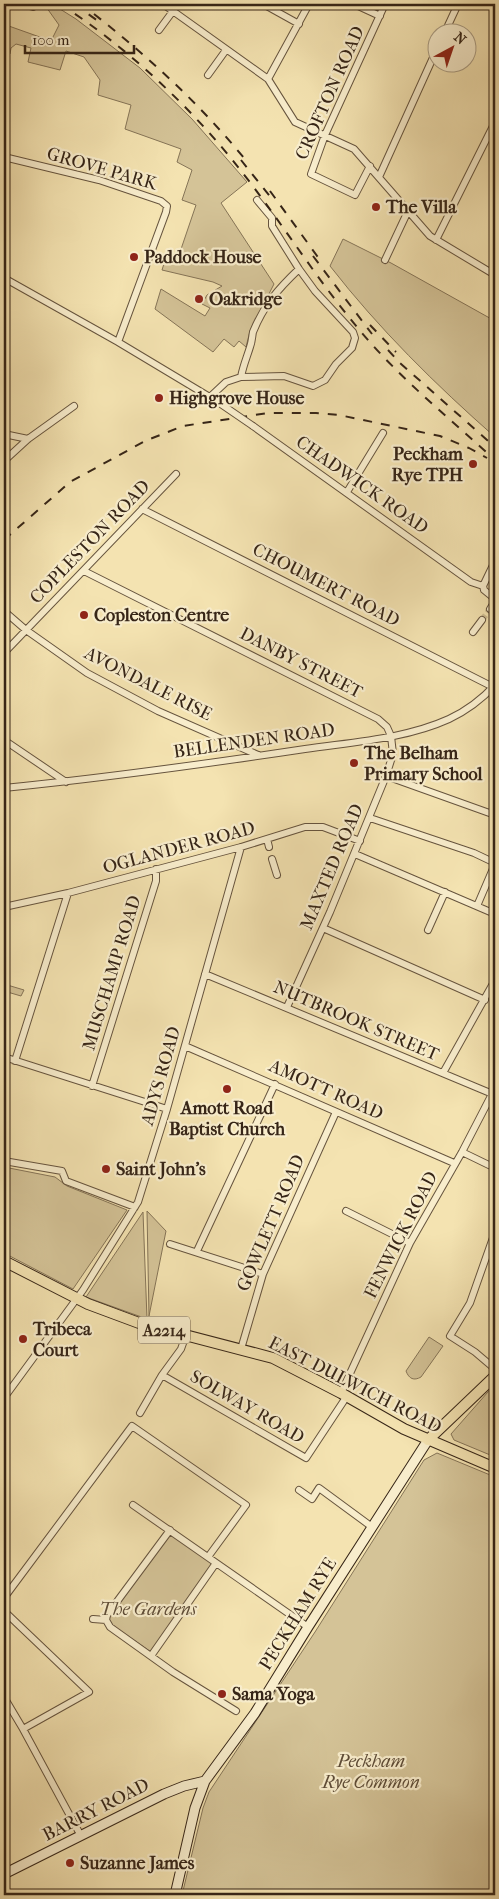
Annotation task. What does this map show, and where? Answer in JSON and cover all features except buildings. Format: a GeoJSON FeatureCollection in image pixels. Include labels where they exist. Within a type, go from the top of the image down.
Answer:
{"type":"FeatureCollection","features":[{"type":"Feature","properties":{"kind":"main road","name":"EAST DULWICH ROAD"},"geometry":{"type":"LineString","coordinates":[[4,1261],[77,1299],[139,1323],[273,1358],[344,1394],[396,1425],[495,1468]]}},
{"type":"Feature","properties":{"kind":"main road","name":"PECKHAM RYE"},"geometry":{"type":"LineString","coordinates":[[175,1895],[195,1808],[205,1780],[256,1713],[308,1627],[428,1440],[495,1376]]}},
{"type":"Feature","properties":{"kind":"main road","name":"BARRY ROAD"},"geometry":{"type":"LineString","coordinates":[[4,1872],[164,1794],[205,1780]]}},
{"type":"Feature","properties":{"kind":"street"},"geometry":{"type":"LineString","coordinates":[[22,4],[32,8]]}},
{"type":"Feature","properties":{"kind":"street"},"geometry":{"type":"LineString","coordinates":[[163,4],[268,79],[295,122],[354,149],[424,231],[495,275]]}},
{"type":"Feature","properties":{"kind":"street"},"geometry":{"type":"LineString","coordinates":[[264,4],[298,24]]}},
{"type":"Feature","properties":{"kind":"street"},"geometry":{"type":"LineString","coordinates":[[268,79],[310,4]]}},
{"type":"Feature","properties":{"kind":"street"},"geometry":{"type":"LineString","coordinates":[[354,4],[380,16]]}},
{"type":"Feature","properties":{"kind":"street","name":"CROFTON ROAD"},"geometry":{"type":"LineString","coordinates":[[370,166],[355,195],[311,174],[325,135],[385,4]]}},
{"type":"Feature","properties":{"kind":"street"},"geometry":{"type":"LineString","coordinates":[[450,22],[458,4]]}},
{"type":"Feature","properties":{"kind":"street"},"geometry":{"type":"LineString","coordinates":[[159,30],[174,11]]}},
{"type":"Feature","properties":{"kind":"street"},"geometry":{"type":"LineString","coordinates":[[208,75],[226,50]]}},
{"type":"Feature","properties":{"kind":"street"},"geometry":{"type":"LineString","coordinates":[[379,177],[426,72]]}},
{"type":"Feature","properties":{"kind":"street"},"geometry":{"type":"LineString","coordinates":[[436,240],[495,122]]}},
{"type":"Feature","properties":{"kind":"street","name":"GROVE PARK"},"geometry":{"type":"LineString","coordinates":[[4,158],[99,180],[161,201],[166,206],[166,212],[118,342]]}},
{"type":"Feature","properties":{"kind":"street"},"geometry":{"type":"LineString","coordinates":[[4,278],[118,342],[212,398],[226,382],[241,377],[284,376],[313,386],[325,380],[336,364],[352,348],[355,338],[353,332],[320,296],[299,269],[272,226],[272,218],[257,200]]}},
{"type":"Feature","properties":{"kind":"street"},"geometry":{"type":"LineString","coordinates":[[386,260],[408,211]]}},
{"type":"Feature","properties":{"kind":"street"},"geometry":{"type":"LineString","coordinates":[[241,377],[243,363],[250,348],[253,333],[267,306],[276,292],[299,269]]}},
{"type":"Feature","properties":{"kind":"street","name":"CHADWICK ROAD"},"geometry":{"type":"LineString","coordinates":[[212,398],[347,492],[471,582],[482,586],[495,600]]}},
{"type":"Feature","properties":{"kind":"street"},"geometry":{"type":"LineString","coordinates":[[4,461],[28,439],[74,406]]}},
{"type":"Feature","properties":{"kind":"street"},"geometry":{"type":"LineString","coordinates":[[347,492],[383,433]]}},
{"type":"Feature","properties":{"kind":"street"},"geometry":{"type":"LineString","coordinates":[[4,434],[28,439]]}},
{"type":"Feature","properties":{"kind":"street","name":"COPLESTON ROAD"},"geometry":{"type":"LineString","coordinates":[[4,653],[176,474]]}},
{"type":"Feature","properties":{"kind":"street","name":"CHOUMERT ROAD"},"geometry":{"type":"LineString","coordinates":[[142,509],[495,687]]}},
{"type":"Feature","properties":{"kind":"street"},"geometry":{"type":"LineString","coordinates":[[482,586],[495,561]]}},
{"type":"Feature","properties":{"kind":"street","name":"DANBY STREET"},"geometry":{"type":"LineString","coordinates":[[84,571],[378,719],[387,727],[391,736]]}},
{"type":"Feature","properties":{"kind":"street"},"geometry":{"type":"LineString","coordinates":[[490,609],[495,600]]}},
{"type":"Feature","properties":{"kind":"street","name":"AVONDALE RISE"},"geometry":{"type":"LineString","coordinates":[[4,611],[26,630],[87,673],[158,710],[260,756]]}},
{"type":"Feature","properties":{"kind":"street"},"geometry":{"type":"LineString","coordinates":[[473,632],[482,620]]}},
{"type":"Feature","properties":{"kind":"street","name":"BELLENDEN ROAD"},"geometry":{"type":"LineString","coordinates":[[4,788],[66,782],[260,756],[391,736],[450,719],[495,687]]}},
{"type":"Feature","properties":{"kind":"street","name":"MAXTED ROAD"},"geometry":{"type":"LineString","coordinates":[[287,1007],[370,818],[393,754],[391,736]]}},
{"type":"Feature","properties":{"kind":"street"},"geometry":{"type":"LineString","coordinates":[[4,740],[66,782]]}},
{"type":"Feature","properties":{"kind":"street"},"geometry":{"type":"LineString","coordinates":[[386,776],[442,794],[495,815]]}},
{"type":"Feature","properties":{"kind":"street"},"geometry":{"type":"LineString","coordinates":[[370,818],[474,853],[495,863],[477,906]]}},
{"type":"Feature","properties":{"kind":"street","name":"OGLANDER ROAD"},"geometry":{"type":"LineString","coordinates":[[4,907],[68,893],[241,847],[305,827],[314,826],[338,832],[360,841]]}},
{"type":"Feature","properties":{"kind":"street"},"geometry":{"type":"LineString","coordinates":[[267,839],[269,847]]}},
{"type":"Feature","properties":{"kind":"street","name":"ADYS ROAD"},"geometry":{"type":"LineString","coordinates":[[4,1398],[77,1299],[136,1206],[167,1109],[241,847]]}},
{"type":"Feature","properties":{"kind":"street"},"geometry":{"type":"LineString","coordinates":[[355,854],[495,914]]}},
{"type":"Feature","properties":{"kind":"street"},"geometry":{"type":"LineString","coordinates":[[272,859],[277,876]]}},
{"type":"Feature","properties":{"kind":"street","name":"MUSCHAMP ROAD"},"geometry":{"type":"LineString","coordinates":[[92,1086],[156,881],[156,869]]}},
{"type":"Feature","properties":{"kind":"street"},"geometry":{"type":"LineString","coordinates":[[428,930],[445,892]]}},
{"type":"Feature","properties":{"kind":"street"},"geometry":{"type":"LineString","coordinates":[[15,1061],[68,893]]}},
{"type":"Feature","properties":{"kind":"street"},"geometry":{"type":"LineString","coordinates":[[323,928],[484,1000]]}},
{"type":"Feature","properties":{"kind":"street","name":"NUTBROOK STREET"},"geometry":{"type":"LineString","coordinates":[[205,974],[493,1095]]}},
{"type":"Feature","properties":{"kind":"street"},"geometry":{"type":"LineString","coordinates":[[443,1073],[495,980]]}},
{"type":"Feature","properties":{"kind":"street","name":"AMOTT ROAD"},"geometry":{"type":"LineString","coordinates":[[185,1046],[454,1163]]}},
{"type":"Feature","properties":{"kind":"street"},"geometry":{"type":"LineString","coordinates":[[4,1057],[167,1109]]}},
{"type":"Feature","properties":{"kind":"street"},"geometry":{"type":"LineString","coordinates":[[196,1252],[275,1084]]}},
{"type":"Feature","properties":{"kind":"street","name":"FENWICK ROAD"},"geometry":{"type":"LineString","coordinates":[[344,1394],[410,1243],[493,1095]]}},
{"type":"Feature","properties":{"kind":"street","name":"GOWLETT ROAD"},"geometry":{"type":"LineString","coordinates":[[241,1349],[263,1274],[336,1112]]}},
{"type":"Feature","properties":{"kind":"street"},"geometry":{"type":"LineString","coordinates":[[462,1152],[495,1168]]}},
{"type":"Feature","properties":{"kind":"street"},"geometry":{"type":"LineString","coordinates":[[4,1161],[62,1171],[66,1181],[136,1206]]}},
{"type":"Feature","properties":{"kind":"street"},"geometry":{"type":"LineString","coordinates":[[346,1211],[410,1243]]}},
{"type":"Feature","properties":{"kind":"street"},"geometry":{"type":"LineString","coordinates":[[495,1232],[470,1303],[450,1336],[475,1352],[495,1369]]}},
{"type":"Feature","properties":{"kind":"street"},"geometry":{"type":"LineString","coordinates":[[170,1244],[263,1274]]}},
{"type":"Feature","properties":{"kind":"street"},"geometry":{"type":"LineString","coordinates":[[140,1413],[162,1375],[181,1348],[186,1335]]}},
{"type":"Feature","properties":{"kind":"street","name":"SOLWAY ROAD"},"geometry":{"type":"LineString","coordinates":[[162,1375],[306,1458],[344,1394]]}},
{"type":"Feature","properties":{"kind":"street"},"geometry":{"type":"LineString","coordinates":[[4,1598],[132,1426],[246,1505],[208,1557]]}},
{"type":"Feature","properties":{"kind":"street"},"geometry":{"type":"LineString","coordinates":[[299,1490],[312,1498],[319,1488],[372,1527]]}},
{"type":"Feature","properties":{"kind":"street"},"geometry":{"type":"LineString","coordinates":[[133,1505],[308,1627]]}},
{"type":"Feature","properties":{"kind":"street"},"geometry":{"type":"LineString","coordinates":[[170,1530],[107,1615],[106,1620],[110,1627],[151,1656],[236,1711]]}},
{"type":"Feature","properties":{"kind":"street"},"geometry":{"type":"LineString","coordinates":[[151,1656],[216,1563]]}},
{"type":"Feature","properties":{"kind":"street"},"geometry":{"type":"LineString","coordinates":[[4,1611],[89,1692],[23,1729]]}},
{"type":"Feature","properties":{"kind":"street"},"geometry":{"type":"LineString","coordinates":[[93,1619],[106,1620]]}},
{"type":"Feature","properties":{"kind":"street"},"geometry":{"type":"LineString","coordinates":[[4,1697],[81,1836]]}},
{"type":"Feature","properties":{"kind":"green space"},"geometry":{"type":"Polygon","coordinates":[[[44,4],[52,4],[76,19],[140,68],[192,119],[247,182],[221,203],[274,284],[250,331],[246,347],[239,341],[234,347],[224,339],[213,352],[155,309],[161,289],[205,316],[210,308],[202,304],[207,295],[222,286],[213,282],[162,270],[167,254],[178,258],[196,205],[182,200],[192,170],[177,162],[181,149],[125,129],[131,105],[98,95],[100,80],[84,57],[66,51],[60,70],[28,62],[31,48],[16,44],[11,48],[10,54],[4,53],[4,30],[6,25],[51,41],[59,25],[44,4]]]}},
{"type":"Feature","properties":{"kind":"green space"},"geometry":{"type":"Polygon","coordinates":[[[343,239],[391,263],[495,321],[495,437],[409,356],[368,312],[330,266],[343,239]]]}},
{"type":"Feature","properties":{"kind":"green space"},"geometry":{"type":"Polygon","coordinates":[[[4,984],[24,990],[21,996],[4,991],[4,984]]]}},
{"type":"Feature","properties":{"kind":"green space"},"geometry":{"type":"Polygon","coordinates":[[[4,1167],[55,1177],[67,1186],[127,1210],[73,1289],[4,1253],[4,1167]]]}},
{"type":"Feature","properties":{"kind":"green space"},"geometry":{"type":"Polygon","coordinates":[[[147,1211],[166,1231],[149,1316],[147,1211]]]}},
{"type":"Feature","properties":{"kind":"green space"},"geometry":{"type":"Polygon","coordinates":[[[143,1212],[147,1319],[86,1297],[143,1212]]]}},
{"type":"Feature","properties":{"kind":"green space"},"geometry":{"type":"Polygon","coordinates":[[[429,1337],[443,1346],[421,1377],[412,1378],[406,1371],[429,1337]]]}},
{"type":"Feature","properties":{"kind":"green space"},"geometry":{"type":"Polygon","coordinates":[[[495,1384],[495,1457],[454,1440],[451,1434],[495,1384]]]}},
{"type":"Feature","properties":{"kind":"green space","name":"Peckham Rye Common"},"geometry":{"type":"Polygon","coordinates":[[[437,1453],[495,1477],[495,1895],[182,1895],[203,1808],[209,1792],[315,1632],[424,1460],[437,1453]]]}},
{"type":"Feature","properties":{"kind":"green space","name":"The Gardens"},"geometry":{"type":"Polygon","coordinates":[[[170,1532],[213,1564],[151,1652],[109,1621],[110,1616],[170,1532]]]}},
{"type":"Feature","properties":{"kind":"tunnel"},"geometry":{"type":"LineString","coordinates":[[482,620],[490,609]]}},
{"type":"Feature","properties":{"kind":"railway"},"geometry":{"type":"LineString","coordinates":[[60,4],[110,39],[134,59],[158,80],[203,126],[242,172],[357,327],[389,363],[495,460]]}},
{"type":"Feature","properties":{"kind":"railway"},"geometry":{"type":"LineString","coordinates":[[74,4],[98,21]]}},
{"type":"Feature","properties":{"kind":"railway"},"geometry":{"type":"LineString","coordinates":[[94,14],[176,84],[213,122],[248,163]]}},
{"type":"Feature","properties":{"kind":"railway"},"geometry":{"type":"LineString","coordinates":[[241,160],[272,199]]}},
{"type":"Feature","properties":{"kind":"railway"},"geometry":{"type":"LineString","coordinates":[[270,191],[320,260]]}},
{"type":"Feature","properties":{"kind":"railway"},"geometry":{"type":"LineString","coordinates":[[313,256],[372,334]]}},
{"type":"Feature","properties":{"kind":"railway"},"geometry":{"type":"LineString","coordinates":[[370,325],[396,352]]}},
{"type":"Feature","properties":{"kind":"railway"},"geometry":{"type":"LineString","coordinates":[[388,350],[400,363],[495,447]]}},
{"type":"Feature","properties":{"kind":"railway"},"geometry":{"type":"LineString","coordinates":[[4,540],[70,482],[145,441],[183,426],[268,413],[339,415],[440,436],[487,458]]}},
{"type":"Feature","properties":{"kind":"place","name":"The Villa"},"geometry":{"type":"Point","coordinates":[376,207]}},
{"type":"Feature","properties":{"kind":"place","name":"Paddock House"},"geometry":{"type":"Point","coordinates":[134,257]}},
{"type":"Feature","properties":{"kind":"place","name":"Oakridge"},"geometry":{"type":"Point","coordinates":[199,299]}},
{"type":"Feature","properties":{"kind":"place","name":"Highgrove House"},"geometry":{"type":"Point","coordinates":[159,398]}},
{"type":"Feature","properties":{"kind":"place","name":"Peckham Rye TPH"},"geometry":{"type":"Point","coordinates":[473,464]}},
{"type":"Feature","properties":{"kind":"place","name":"Copleston Centre"},"geometry":{"type":"Point","coordinates":[84,615]}},
{"type":"Feature","properties":{"kind":"place","name":"The Belham Primary School"},"geometry":{"type":"Point","coordinates":[354,763]}},
{"type":"Feature","properties":{"kind":"place","name":"Amott Road Baptist Church"},"geometry":{"type":"Point","coordinates":[227,1089]}},
{"type":"Feature","properties":{"kind":"place","name":"Saint John's"},"geometry":{"type":"Point","coordinates":[106,1169]}},
{"type":"Feature","properties":{"kind":"place","name":"Tribeca Court"},"geometry":{"type":"Point","coordinates":[23,1339]}},
{"type":"Feature","properties":{"kind":"place","name":"Sama Yoga"},"geometry":{"type":"Point","coordinates":[222,1694]}},
{"type":"Feature","properties":{"kind":"place","name":"Suzanne James"},"geometry":{"type":"Point","coordinates":[70,1863]}}]}
